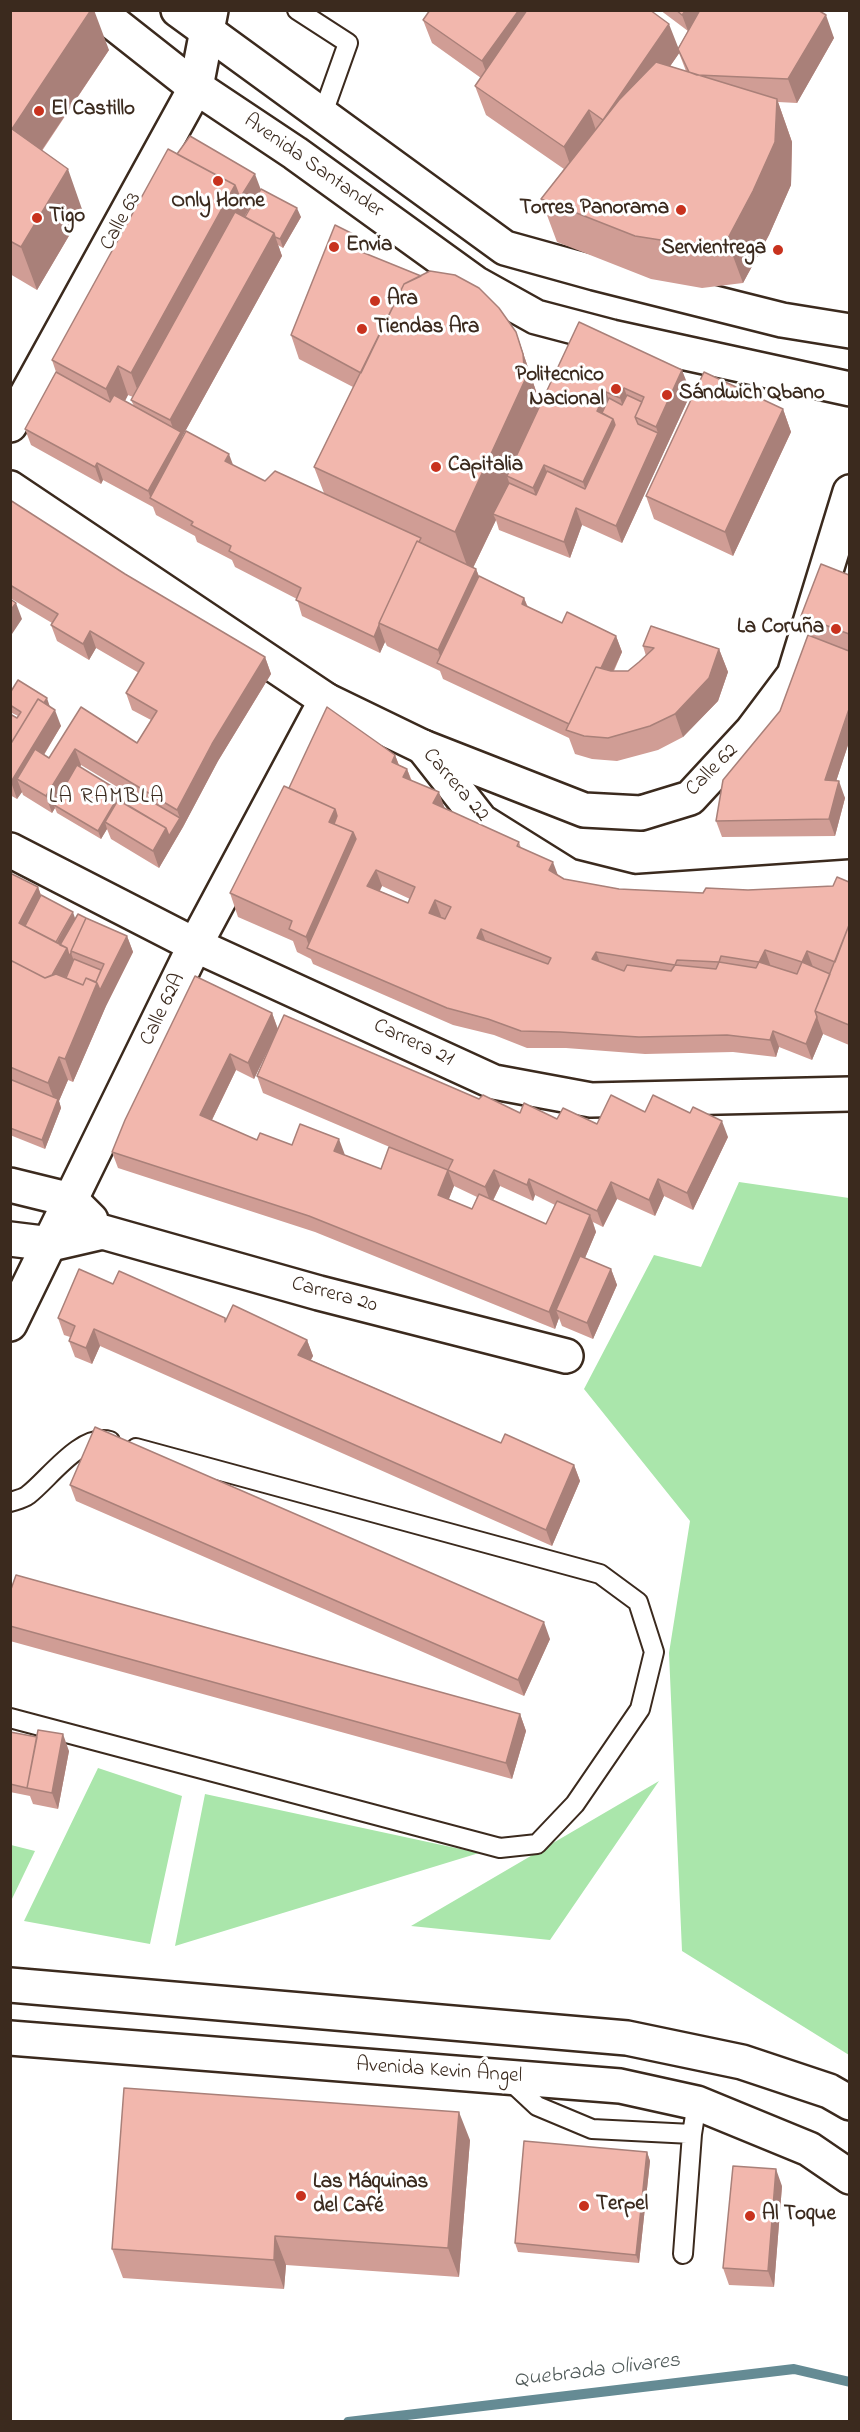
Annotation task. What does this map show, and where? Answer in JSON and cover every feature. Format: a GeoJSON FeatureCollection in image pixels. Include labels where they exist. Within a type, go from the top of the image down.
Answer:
{"type":"FeatureCollection","features":[{"type":"Feature","properties":{"kind":"street","name":"Avenida Santander"},"geometry":{"type":"LineString","coordinates":[[96,10],[196,87],[295,153],[475,283],[536,317],[612,337],[849,389]]}},
{"type":"Feature","properties":{"kind":"street"},"geometry":{"type":"LineString","coordinates":[[178,10],[209,22],[322,116],[505,248],[771,317],[849,332]]}},
{"type":"Feature","properties":{"kind":"street","name":"Calle 63"},"geometry":{"type":"LineString","coordinates":[[10,424],[196,87],[209,22]]}},
{"type":"Feature","properties":{"kind":"street","name":"Carrera 22"},"geometry":{"type":"LineString","coordinates":[[10,488],[326,700],[423,747],[481,821],[569,876],[633,892],[849,877]]}},
{"type":"Feature","properties":{"kind":"street","name":"Calle 62"},"geometry":{"type":"LineString","coordinates":[[423,747],[584,810],[641,813],[690,798],[752,731],[794,675],[849,492]]}},
{"type":"Feature","properties":{"kind":"street","name":"Calle 62A"},"geometry":{"type":"LineString","coordinates":[[10,1324],[195,945],[326,700]]}},
{"type":"Feature","properties":{"kind":"street","name":"Carrera 21"},"geometry":{"type":"LineString","coordinates":[[10,850],[195,945],[494,1082],[591,1100],[849,1094]]}},
{"type":"Feature","properties":{"kind":"street"},"geometry":{"type":"LineString","coordinates":[[10,1185],[71,1200]]}},
{"type":"Feature","properties":{"kind":"street","name":"Carrera 20"},"geometry":{"type":"LineString","coordinates":[[71,1200],[103,1232]]}},
{"type":"Feature","properties":{"kind":"street","name":"Carrera 20"},"geometry":{"type":"LineString","coordinates":[[10,1239],[51,1244],[103,1232],[319,1293],[566,1356]]}},
{"type":"Feature","properties":{"kind":"street"},"geometry":{"type":"LineString","coordinates":[[10,1985],[627,2038],[742,2062],[829,2091],[849,2103]]}},
{"type":"Feature","properties":{"kind":"street","name":"Avenida Kevin Ángel"},"geometry":{"type":"LineString","coordinates":[[10,2038],[620,2086],[694,2118],[809,2149],[849,2176]]}},
{"type":"Feature","properties":{"kind":"lane"},"geometry":{"type":"LineString","coordinates":[[297,10],[348,43],[322,116]]}},
{"type":"Feature","properties":{"kind":"lane"},"geometry":{"type":"LineString","coordinates":[[10,1502],[27,1497],[66,1460],[87,1445],[102,1439],[600,1574],[638,1602],[654,1652],[640,1709],[575,1804],[537,1844],[500,1848],[10,1718]]}},
{"type":"Feature","properties":{"kind":"lane"},"geometry":{"type":"LineString","coordinates":[[506,2077],[537,2106],[592,2129],[694,2118],[683,2254]]}},
{"type":"Feature","properties":{"kind":"green space"},"geometry":{"type":"Polygon","coordinates":[[[739,1182],[849,1198],[849,2055],[682,1951],[669,1653],[690,1521],[584,1389],[654,1255],[701,1267],[739,1182]]]}},
{"type":"Feature","properties":{"kind":"green space"},"geometry":{"type":"Polygon","coordinates":[[[98,1768],[182,1796],[150,1944],[24,1921],[98,1768]]]}},
{"type":"Feature","properties":{"kind":"green space"},"geometry":{"type":"Polygon","coordinates":[[[659,1781],[550,1940],[411,1926],[659,1781]]]}},
{"type":"Feature","properties":{"kind":"green space"},"geometry":{"type":"Polygon","coordinates":[[[205,1794],[479,1853],[175,1946],[205,1794]]]}},
{"type":"Feature","properties":{"kind":"green space"},"geometry":{"type":"Polygon","coordinates":[[[10,1845],[35,1851],[11,1901],[10,1845]]]}},
{"type":"Feature","properties":{"kind":"building"},"geometry":{"type":"Polygon","coordinates":[[[10,10],[91,10],[12,129],[68,169],[21,247],[10,241],[10,10]]]}},
{"type":"Feature","properties":{"kind":"building"},"geometry":{"type":"Polygon","coordinates":[[[430,10],[519,10],[482,61],[423,20],[430,10]]]}},
{"type":"Feature","properties":{"kind":"building"},"geometry":{"type":"Polygon","coordinates":[[[527,10],[650,10],[669,24],[603,120],[589,110],[564,147],[475,86],[527,10]]]}},
{"type":"Feature","properties":{"kind":"building"},"geometry":{"type":"Polygon","coordinates":[[[676,10],[686,10],[682,15],[676,10]]]}},
{"type":"Feature","properties":{"kind":"building"},"geometry":{"type":"Polygon","coordinates":[[[700,10],[818,10],[826,15],[788,79],[697,75],[689,72],[678,49],[700,10]]]}},
{"type":"Feature","properties":{"kind":"building","name":"Torres Panorama"},"geometry":{"type":"Polygon","coordinates":[[[656,62],[777,99],[775,142],[727,240],[686,244],[635,236],[541,199],[619,100],[656,62]]]}},
{"type":"Feature","properties":{"kind":"building"},"geometry":{"type":"Polygon","coordinates":[[[190,136],[255,174],[240,198],[235,185],[177,154],[190,136]]]}},
{"type":"Feature","properties":{"kind":"building"},"geometry":{"type":"Polygon","coordinates":[[[168,149],[235,185],[131,373],[118,366],[106,389],[52,360],[168,149]]]}},
{"type":"Feature","properties":{"kind":"building"},"geometry":{"type":"Polygon","coordinates":[[[261,189],[297,208],[280,239],[275,237],[274,233],[245,217],[261,189]]]}},
{"type":"Feature","properties":{"kind":"building"},"geometry":{"type":"Polygon","coordinates":[[[235,212],[274,233],[170,420],[131,400],[235,212]]]}},
{"type":"Feature","properties":{"kind":"building","name":"Tiendas Ara"},"geometry":{"type":"Polygon","coordinates":[[[335,225],[357,236],[352,248],[421,276],[404,284],[361,373],[291,335],[335,225]]]}},
{"type":"Feature","properties":{"kind":"building","name":"Capitalia"},"geometry":{"type":"Polygon","coordinates":[[[430,271],[455,275],[479,288],[499,308],[516,332],[523,354],[525,380],[455,532],[314,467],[404,284],[430,271]]]}},
{"type":"Feature","properties":{"kind":"building"},"geometry":{"type":"Polygon","coordinates":[[[579,322],[682,370],[656,427],[635,417],[644,397],[624,388],[620,398],[606,392],[597,411],[613,419],[583,482],[544,465],[533,488],[507,476],[579,322]]]}},
{"type":"Feature","properties":{"kind":"building"},"geometry":{"type":"Polygon","coordinates":[[[56,372],[110,402],[114,395],[181,432],[148,491],[97,463],[95,467],[25,429],[56,372]]]}},
{"type":"Feature","properties":{"kind":"building"},"geometry":{"type":"Polygon","coordinates":[[[704,372],[783,409],[725,532],[646,496],[704,372]]]}},
{"type":"Feature","properties":{"kind":"building"},"geometry":{"type":"Polygon","coordinates":[[[627,395],[642,402],[635,417],[638,424],[658,433],[616,526],[576,508],[564,542],[493,514],[509,483],[536,495],[547,471],[585,489],[615,425],[613,419],[602,413],[609,398],[622,405],[627,395]]]}},
{"type":"Feature","properties":{"kind":"building"},"geometry":{"type":"Polygon","coordinates":[[[186,431],[229,454],[225,461],[265,481],[275,471],[421,538],[419,542],[417,541],[374,637],[296,600],[301,588],[229,551],[231,546],[191,525],[193,522],[150,498],[186,431]]]}},
{"type":"Feature","properties":{"kind":"building"},"geometry":{"type":"Polygon","coordinates":[[[10,500],[125,574],[265,657],[212,744],[177,810],[75,749],[46,796],[17,779],[35,749],[49,758],[81,707],[137,743],[157,711],[126,693],[144,663],[90,631],[83,644],[51,625],[58,614],[10,585],[10,500]]]}},
{"type":"Feature","properties":{"kind":"building"},"geometry":{"type":"Polygon","coordinates":[[[417,541],[476,569],[438,650],[379,623],[417,541]]]}},
{"type":"Feature","properties":{"kind":"building"},"geometry":{"type":"Polygon","coordinates":[[[821,564],[849,575],[849,634],[801,616],[821,564]]]}},
{"type":"Feature","properties":{"kind":"building"},"geometry":{"type":"Polygon","coordinates":[[[479,576],[524,598],[522,604],[562,623],[567,612],[616,636],[601,668],[596,667],[569,724],[437,663],[479,576]]]}},
{"type":"Feature","properties":{"kind":"building"},"geometry":{"type":"Polygon","coordinates":[[[10,599],[16,603],[10,611],[10,599]]]}},
{"type":"Feature","properties":{"kind":"building"},"geometry":{"type":"Polygon","coordinates":[[[651,626],[719,649],[709,678],[675,714],[650,726],[608,738],[584,736],[566,730],[596,667],[611,671],[628,671],[654,648],[643,646],[651,626]]]}},
{"type":"Feature","properties":{"kind":"building"},"geometry":{"type":"Polygon","coordinates":[[[808,635],[849,651],[849,709],[825,780],[839,781],[829,819],[716,821],[723,780],[780,711],[808,635]]]}},
{"type":"Feature","properties":{"kind":"building"},"geometry":{"type":"Polygon","coordinates":[[[18,680],[47,698],[44,703],[38,699],[10,745],[10,714],[17,718],[21,712],[10,705],[10,693],[18,680]]]}},
{"type":"Feature","properties":{"kind":"building"},"geometry":{"type":"Polygon","coordinates":[[[38,699],[55,710],[11,782],[10,745],[38,699]]]}},
{"type":"Feature","properties":{"kind":"building"},"geometry":{"type":"Polygon","coordinates":[[[327,707],[395,755],[392,762],[407,769],[403,777],[439,792],[433,803],[519,842],[517,846],[553,862],[549,870],[564,879],[619,889],[703,893],[706,888],[748,890],[833,886],[837,877],[849,882],[849,925],[835,962],[807,951],[802,962],[830,974],[815,1011],[817,1017],[806,1044],[773,1031],[770,1040],[727,1035],[639,1037],[521,1031],[447,1008],[307,948],[356,839],[353,832],[334,824],[337,816],[335,809],[289,788],[327,707]],[[376,870],[367,886],[408,903],[415,887],[376,870]],[[435,900],[429,913],[445,919],[451,907],[435,900]],[[481,929],[477,938],[548,964],[551,958],[481,929]],[[765,950],[759,962],[797,974],[802,962],[765,950]],[[596,952],[592,959],[624,971],[627,965],[671,971],[675,965],[596,952]],[[721,956],[719,962],[756,968],[759,962],[721,956]],[[677,960],[675,965],[716,969],[719,962],[677,960]]]}},
{"type":"Feature","properties":{"kind":"building"},"geometry":{"type":"Polygon","coordinates":[[[77,765],[121,792],[98,831],[54,805],[77,765]]]}},
{"type":"Feature","properties":{"kind":"building"},"geometry":{"type":"Polygon","coordinates":[[[284,786],[335,809],[329,822],[353,832],[306,937],[289,929],[292,921],[230,893],[284,786]]]}},
{"type":"Feature","properties":{"kind":"building"},"geometry":{"type":"Polygon","coordinates":[[[132,790],[180,818],[169,836],[166,828],[124,803],[132,790]]]}},
{"type":"Feature","properties":{"kind":"building"},"geometry":{"type":"Polygon","coordinates":[[[118,800],[166,828],[153,851],[105,822],[118,800]]]}},
{"type":"Feature","properties":{"kind":"building"},"geometry":{"type":"Polygon","coordinates":[[[10,873],[38,887],[19,923],[67,948],[52,975],[45,978],[12,961],[10,965],[10,873]]]}},
{"type":"Feature","properties":{"kind":"building"},"geometry":{"type":"Polygon","coordinates":[[[41,895],[73,912],[56,942],[25,926],[41,895]]]}},
{"type":"Feature","properties":{"kind":"building"},"geometry":{"type":"Polygon","coordinates":[[[78,914],[86,918],[69,956],[67,948],[60,945],[78,914]]]}},
{"type":"Feature","properties":{"kind":"building"},"geometry":{"type":"Polygon","coordinates":[[[86,918],[127,936],[100,990],[96,982],[104,964],[71,951],[86,918]]]}},
{"type":"Feature","properties":{"kind":"building"},"geometry":{"type":"Polygon","coordinates":[[[849,925],[849,1025],[815,1011],[849,925]]]}},
{"type":"Feature","properties":{"kind":"building"},"geometry":{"type":"Polygon","coordinates":[[[74,959],[101,970],[96,982],[86,978],[83,985],[66,978],[74,959]]]}},
{"type":"Feature","properties":{"kind":"building"},"geometry":{"type":"Polygon","coordinates":[[[12,961],[45,978],[56,974],[83,985],[86,978],[97,983],[65,1059],[59,1057],[48,1083],[10,1067],[10,965],[12,961]]]}},
{"type":"Feature","properties":{"kind":"building"},"geometry":{"type":"Polygon","coordinates":[[[195,976],[272,1013],[248,1063],[230,1054],[200,1115],[257,1140],[260,1133],[292,1145],[300,1124],[339,1139],[334,1151],[381,1169],[389,1147],[448,1170],[438,1195],[472,1209],[479,1194],[546,1224],[557,1201],[590,1215],[549,1312],[309,1216],[112,1152],[125,1120],[195,976]]]}},
{"type":"Feature","properties":{"kind":"building"},"geometry":{"type":"Polygon","coordinates":[[[284,1015],[479,1099],[483,1095],[520,1113],[524,1103],[557,1119],[563,1108],[597,1124],[611,1095],[645,1112],[653,1095],[690,1113],[693,1107],[722,1121],[687,1193],[658,1179],[649,1200],[611,1182],[597,1211],[529,1179],[527,1185],[494,1170],[485,1187],[448,1170],[453,1160],[257,1076],[284,1015]]]}},
{"type":"Feature","properties":{"kind":"building"},"geometry":{"type":"Polygon","coordinates":[[[12,1080],[58,1099],[42,1140],[10,1128],[10,1083],[12,1080]]]}},
{"type":"Feature","properties":{"kind":"building"},"geometry":{"type":"Polygon","coordinates":[[[580,1256],[611,1269],[587,1323],[556,1310],[580,1256]]]}},
{"type":"Feature","properties":{"kind":"building"},"geometry":{"type":"Polygon","coordinates":[[[79,1269],[113,1284],[119,1271],[225,1318],[225,1322],[233,1305],[307,1340],[298,1355],[501,1443],[505,1434],[574,1465],[546,1530],[94,1329],[86,1348],[69,1341],[75,1326],[58,1318],[79,1269]]]}},
{"type":"Feature","properties":{"kind":"building"},"geometry":{"type":"Polygon","coordinates":[[[95,1427],[544,1622],[518,1680],[70,1485],[95,1427]]]}},
{"type":"Feature","properties":{"kind":"building"},"geometry":{"type":"Polygon","coordinates":[[[16,1575],[520,1714],[506,1763],[10,1626],[10,1592],[16,1575]]]}},
{"type":"Feature","properties":{"kind":"building"},"geometry":{"type":"Polygon","coordinates":[[[38,1730],[63,1734],[52,1793],[27,1788],[38,1730]]]}},
{"type":"Feature","properties":{"kind":"building"},"geometry":{"type":"Polygon","coordinates":[[[10,1732],[37,1737],[27,1788],[10,1784],[10,1732]]]}},
{"type":"Feature","properties":{"kind":"building"},"geometry":{"type":"Polygon","coordinates":[[[124,2088],[459,2112],[448,2248],[275,2236],[274,2260],[112,2249],[124,2088]]]}},
{"type":"Feature","properties":{"kind":"building","name":"Terpel"},"geometry":{"type":"Polygon","coordinates":[[[524,2141],[647,2152],[636,2255],[515,2243],[524,2141]]]}},
{"type":"Feature","properties":{"kind":"building"},"geometry":{"type":"Polygon","coordinates":[[[733,2166],[776,2169],[768,2271],[723,2268],[733,2166]]]}},
{"type":"Feature","properties":{"kind":"waterway","name":"Quebrada Olivares"},"geometry":{"type":"LineString","coordinates":[[348,2422],[794,2369],[850,2382]]}},
{"type":"Feature","properties":{"kind":"place","name":"El Castillo"},"geometry":{"type":"Point","coordinates":[39,111]}},
{"type":"Feature","properties":{"kind":"place","name":"Only Home"},"geometry":{"type":"Point","coordinates":[218,181]}},
{"type":"Feature","properties":{"kind":"place","name":"Torres Panorama"},"geometry":{"type":"Point","coordinates":[681,210]}},
{"type":"Feature","properties":{"kind":"place","name":"Tigo"},"geometry":{"type":"Point","coordinates":[37,218]}},
{"type":"Feature","properties":{"kind":"place","name":"Envia"},"geometry":{"type":"Point","coordinates":[334,247]}},
{"type":"Feature","properties":{"kind":"place","name":"Servientrega"},"geometry":{"type":"Point","coordinates":[778,250]}},
{"type":"Feature","properties":{"kind":"place","name":"Ara"},"geometry":{"type":"Point","coordinates":[375,301]}},
{"type":"Feature","properties":{"kind":"place","name":"Tiendas Ara"},"geometry":{"type":"Point","coordinates":[362,329]}},
{"type":"Feature","properties":{"kind":"place","name":"Politecnico Nacional"},"geometry":{"type":"Point","coordinates":[616,389]}},
{"type":"Feature","properties":{"kind":"place","name":"Sándwich Qbano"},"geometry":{"type":"Point","coordinates":[667,395]}},
{"type":"Feature","properties":{"kind":"place","name":"Capitalia"},"geometry":{"type":"Point","coordinates":[436,467]}},
{"type":"Feature","properties":{"kind":"place","name":"La Coruña"},"geometry":{"type":"Point","coordinates":[836,629]}},
{"type":"Feature","properties":{"kind":"place","name":"Las Máquinas del Café"},"geometry":{"type":"Point","coordinates":[301,2196]}},
{"type":"Feature","properties":{"kind":"place","name":"Terpel"},"geometry":{"type":"Point","coordinates":[584,2206]}},
{"type":"Feature","properties":{"kind":"place","name":"Al Toque"},"geometry":{"type":"Point","coordinates":[750,2216]}},
{"type":"Feature","properties":{"kind":"district","name":"LA RAMBLA"},"geometry":{"type":"Point","coordinates":[107,798]}}]}
